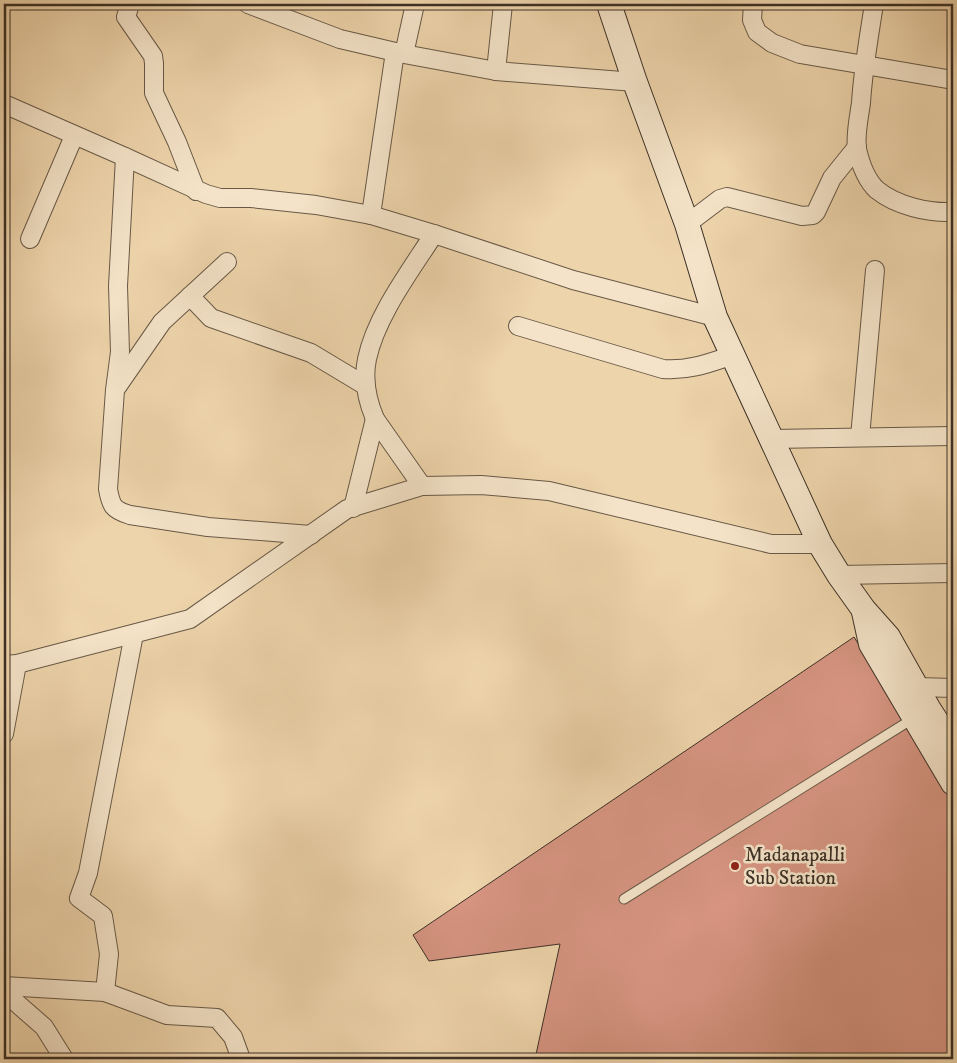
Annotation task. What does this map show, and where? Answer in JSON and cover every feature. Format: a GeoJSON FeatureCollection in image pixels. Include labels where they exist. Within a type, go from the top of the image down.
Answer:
{"type":"FeatureCollection","features":[{"type":"Feature","properties":{"kind":"street"},"geometry":{"type":"LineString","coordinates":[[130,4],[126,16],[153,56],[154,93],[177,142],[196,191]]}},
{"type":"Feature","properties":{"kind":"street"},"geometry":{"type":"LineString","coordinates":[[248,4],[283,10],[340,39],[399,53],[496,71],[636,82]]}},
{"type":"Feature","properties":{"kind":"street"},"geometry":{"type":"LineString","coordinates":[[370,215],[399,53],[415,4]]}},
{"type":"Feature","properties":{"kind":"street"},"geometry":{"type":"LineString","coordinates":[[496,71],[503,4]]}},
{"type":"Feature","properties":{"kind":"street"},"geometry":{"type":"LineString","coordinates":[[609,4],[687,224],[715,316],[820,544],[864,610],[888,637],[920,704],[953,783]]}},
{"type":"Feature","properties":{"kind":"street"},"geometry":{"type":"LineString","coordinates":[[753,4],[752,20],[757,32],[772,43],[800,54],[953,80]]}},
{"type":"Feature","properties":{"kind":"street"},"geometry":{"type":"LineString","coordinates":[[874,4],[864,65],[857,147],[862,167],[876,189],[896,201],[918,208],[953,212]]}},
{"type":"Feature","properties":{"kind":"street"},"geometry":{"type":"LineString","coordinates":[[6,109],[125,157],[196,191],[220,198],[251,198],[316,205],[370,215],[573,280],[715,316]]}},
{"type":"Feature","properties":{"kind":"street"},"geometry":{"type":"LineString","coordinates":[[30,239],[74,136]]}},
{"type":"Feature","properties":{"kind":"street"},"geometry":{"type":"LineString","coordinates":[[687,224],[727,196],[802,216],[813,215],[832,178],[857,147]]}},
{"type":"Feature","properties":{"kind":"street"},"geometry":{"type":"LineString","coordinates":[[125,157],[118,286],[120,352],[115,390],[108,489],[110,503],[118,512],[130,515],[208,527],[311,535]]}},
{"type":"Feature","properties":{"kind":"street"},"geometry":{"type":"LineString","coordinates":[[422,486],[375,419],[370,408],[366,386],[366,361],[373,338],[397,292],[434,234]]}},
{"type":"Feature","properties":{"kind":"street"},"geometry":{"type":"LineString","coordinates":[[115,390],[162,322],[226,262]]}},
{"type":"Feature","properties":{"kind":"street"},"geometry":{"type":"LineString","coordinates":[[860,437],[874,270]]}},
{"type":"Feature","properties":{"kind":"street"},"geometry":{"type":"LineString","coordinates":[[190,296],[211,318],[311,353],[366,386]]}},
{"type":"Feature","properties":{"kind":"street"},"geometry":{"type":"LineString","coordinates":[[518,326],[663,369],[679,370],[697,367],[733,355]]}},
{"type":"Feature","properties":{"kind":"street"},"geometry":{"type":"LineString","coordinates":[[353,508],[375,419]]}},
{"type":"Feature","properties":{"kind":"street"},"geometry":{"type":"LineString","coordinates":[[772,439],[953,436]]}},
{"type":"Feature","properties":{"kind":"street"},"geometry":{"type":"LineString","coordinates":[[4,734],[10,664],[190,619],[348,509],[422,486],[481,484],[549,491],[771,544],[820,544]]}},
{"type":"Feature","properties":{"kind":"street"},"geometry":{"type":"LineString","coordinates":[[839,575],[953,573]]}},
{"type":"Feature","properties":{"kind":"street"},"geometry":{"type":"LineString","coordinates":[[105,992],[110,954],[103,916],[79,898],[88,873],[134,634]]}},
{"type":"Feature","properties":{"kind":"street"},"geometry":{"type":"LineString","coordinates":[[920,704],[953,688]]}},
{"type":"Feature","properties":{"kind":"street"},"geometry":{"type":"LineString","coordinates":[[920,704],[953,747]]}},
{"type":"Feature","properties":{"kind":"street"},"geometry":{"type":"LineString","coordinates":[[4,986],[105,992],[167,1015],[217,1018],[233,1037],[241,1059]]}},
{"type":"Feature","properties":{"kind":"street"},"geometry":{"type":"LineString","coordinates":[[4,992],[44,1027],[64,1059]]}},
{"type":"Feature","properties":{"kind":"lane"},"geometry":{"type":"LineString","coordinates":[[624,899],[920,704]]}},
{"type":"Feature","properties":{"kind":"building","name":"Madanapalli Sub Station"},"geometry":{"type":"Polygon","coordinates":[[[854,637],[953,796],[953,1059],[535,1059],[560,944],[429,961],[413,935],[854,637]]]}},
{"type":"Feature","properties":{"kind":"place","name":"Madanapalli Sub Station"},"geometry":{"type":"Point","coordinates":[735,866]}}]}
